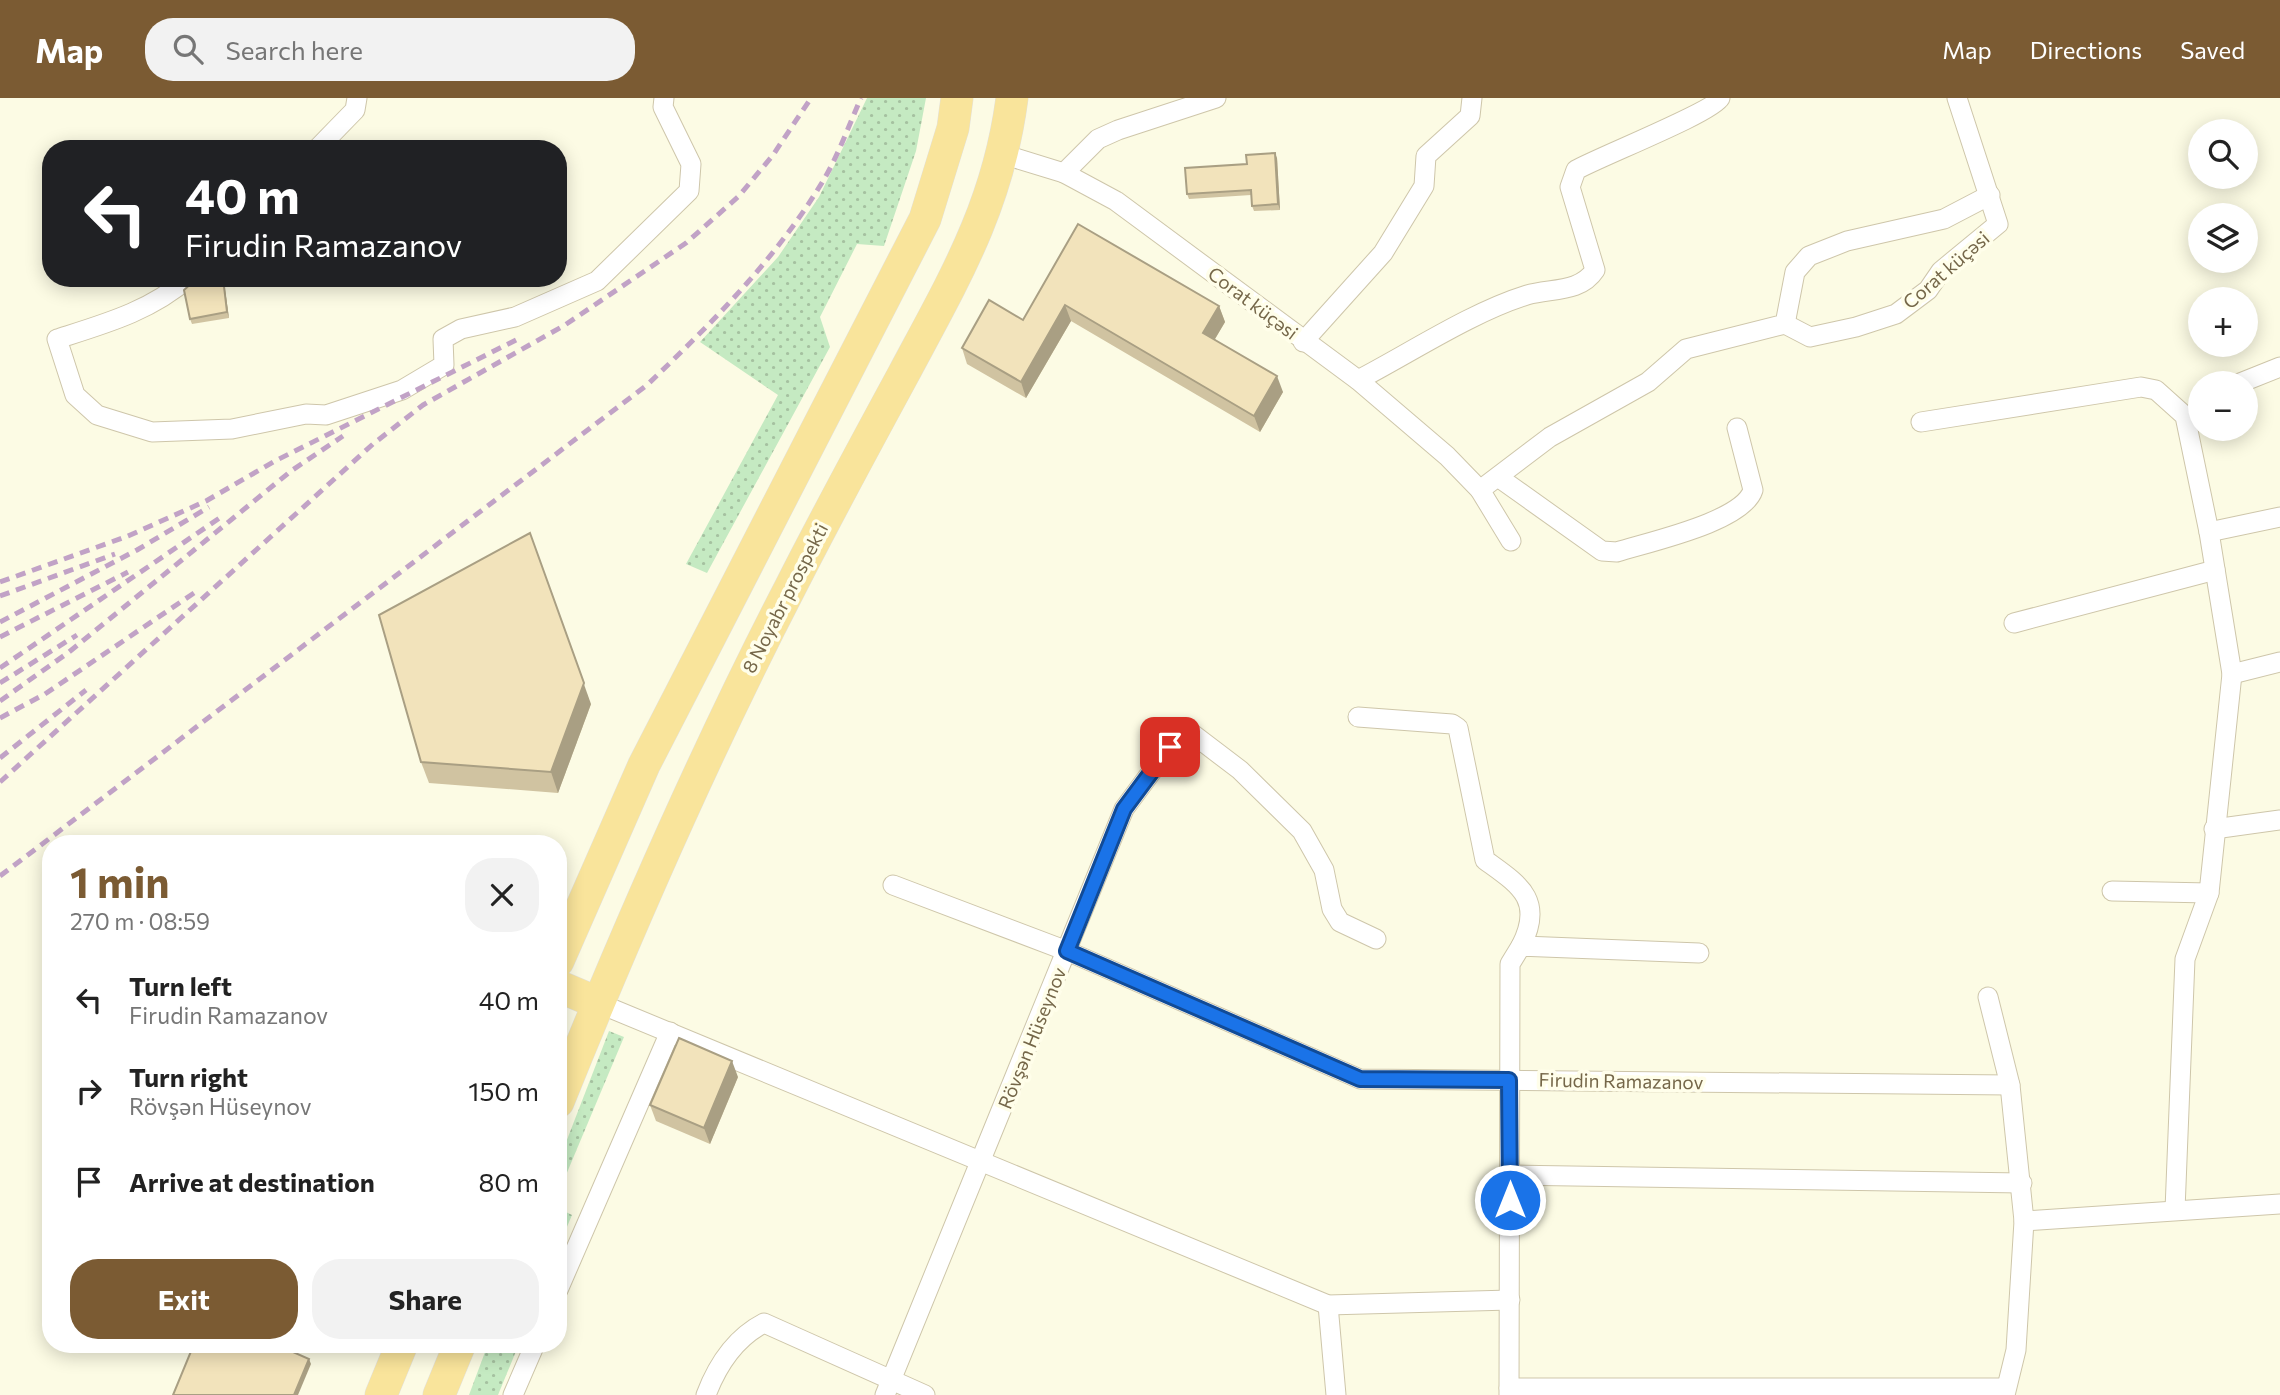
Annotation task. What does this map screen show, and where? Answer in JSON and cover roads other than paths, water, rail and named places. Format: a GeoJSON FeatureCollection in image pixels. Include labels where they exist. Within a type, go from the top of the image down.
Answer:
{"type":"FeatureCollection","features":[{"type":"Feature","properties":{"kind":"highway"},"geometry":{"type":"LineString","coordinates":[[567,941],[645,765],[925,219],[953,128],[957,98]]}},
{"type":"Feature","properties":{"kind":"highway","name":"8 Noyabr prospekti"},"geometry":{"type":"LineString","coordinates":[[567,1080],[685,802],[767,631],[972,247],[1002,154],[1012,98]]}},
{"type":"Feature","properties":{"kind":"highway"},"geometry":{"type":"LineString","coordinates":[[567,990],[598,1003]]}},
{"type":"Feature","properties":{"kind":"highway"},"geometry":{"type":"LineString","coordinates":[[381,1395],[398,1353]]}},
{"type":"Feature","properties":{"kind":"highway"},"geometry":{"type":"LineString","coordinates":[[439,1395],[456,1353]]}},
{"type":"Feature","properties":{"kind":"street"},"geometry":{"type":"LineString","coordinates":[[326,140],[355,110],[357,98]]}},
{"type":"Feature","properties":{"kind":"street"},"geometry":{"type":"LineString","coordinates":[[178,287],[167,297],[122,317],[57,339],[75,396],[97,415],[152,432],[232,429],[306,414],[326,415],[402,390],[444,365],[443,339],[461,329],[515,317],[597,281],[689,191],[691,164],[663,107],[664,98]]}},
{"type":"Feature","properties":{"kind":"street"},"geometry":{"type":"LineString","coordinates":[[1064,173],[1098,139],[1216,98]]}},
{"type":"Feature","properties":{"kind":"street"},"geometry":{"type":"LineString","coordinates":[[1303,342],[1382,253],[1424,186],[1426,156],[1471,116],[1472,98]]}},
{"type":"Feature","properties":{"kind":"street"},"geometry":{"type":"LineString","coordinates":[[1358,380],[1509,301],[1564,290],[1589,280],[1595,270],[1570,187],[1576,170],[1608,153],[1697,115],[1720,98]]}},
{"type":"Feature","properties":{"kind":"street","name":"Corat küçəsi"},"geometry":{"type":"LineString","coordinates":[[1957,98],[1990,195],[1998,224],[1941,271],[1928,290],[1896,314],[1856,327],[1810,337],[1785,324],[1795,272],[1809,256],[1847,241],[1944,219],[1990,195]]}},
{"type":"Feature","properties":{"kind":"street","name":"Corat küçəsi"},"geometry":{"type":"LineString","coordinates":[[1002,154],[1064,173],[1116,201],[1303,342],[1358,380],[1447,456],[1480,490],[1511,541]]}},
{"type":"Feature","properties":{"kind":"street"},"geometry":{"type":"LineString","coordinates":[[1480,490],[1550,437],[1648,382],[1686,349],[1785,324]]}},
{"type":"Feature","properties":{"kind":"street"},"geometry":{"type":"LineString","coordinates":[[2258,376],[2280,368]]}},
{"type":"Feature","properties":{"kind":"street"},"geometry":{"type":"LineString","coordinates":[[1921,422],[2141,387],[2156,390],[2188,407]]}},
{"type":"Feature","properties":{"kind":"street"},"geometry":{"type":"LineString","coordinates":[[1497,477],[1602,551],[1617,552],[1726,516],[1750,499],[1753,490],[1737,428]]}},
{"type":"Feature","properties":{"kind":"street"},"geometry":{"type":"LineString","coordinates":[[2175,1210],[2185,959],[2209,893],[2232,674],[2196,441]]}},
{"type":"Feature","properties":{"kind":"street"},"geometry":{"type":"LineString","coordinates":[[2209,532],[2280,517]]}},
{"type":"Feature","properties":{"kind":"street"},"geometry":{"type":"LineString","coordinates":[[2014,623],[2215,570]]}},
{"type":"Feature","properties":{"kind":"street"},"geometry":{"type":"LineString","coordinates":[[2232,674],[2280,662]]}},
{"type":"Feature","properties":{"kind":"street"},"geometry":{"type":"LineString","coordinates":[[1357,717],[1452,723],[1458,728],[1485,860],[1516,880],[1525,892],[1529,913],[1527,935],[1510,964],[1509,1392],[2004,1392],[2016,1350],[2024,1221],[2010,1085],[1988,998]]}},
{"type":"Feature","properties":{"kind":"street","name":"Rövşən Hüseynov"},"geometry":{"type":"LineString","coordinates":[[889,1387],[1124,809],[1178,736],[1194,735],[1240,770],[1302,831],[1324,870],[1332,909],[1340,922],[1376,939]]}},
{"type":"Feature","properties":{"kind":"street"},"geometry":{"type":"LineString","coordinates":[[2214,829],[2280,820]]}},
{"type":"Feature","properties":{"kind":"street","name":"Firudin Ramazanov"},"geometry":{"type":"LineString","coordinates":[[893,885],[1067,951],[1360,1079],[2010,1085]]}},
{"type":"Feature","properties":{"kind":"street"},"geometry":{"type":"LineString","coordinates":[[2112,891],[2209,893]]}},
{"type":"Feature","properties":{"kind":"street"},"geometry":{"type":"LineString","coordinates":[[1521,946],[1699,953]]}},
{"type":"Feature","properties":{"kind":"street"},"geometry":{"type":"LineString","coordinates":[[598,1003],[1328,1305],[1510,1300]]}},
{"type":"Feature","properties":{"kind":"street"},"geometry":{"type":"LineString","coordinates":[[567,1269],[670,1031]]}},
{"type":"Feature","properties":{"kind":"street"},"geometry":{"type":"LineString","coordinates":[[1510,1175],[2022,1183]]}},
{"type":"Feature","properties":{"kind":"street"},"geometry":{"type":"LineString","coordinates":[[2024,1221],[2280,1204]]}},
{"type":"Feature","properties":{"kind":"street"},"geometry":{"type":"LineString","coordinates":[[1328,1305],[1336,1395]]}},
{"type":"Feature","properties":{"kind":"street"},"geometry":{"type":"LineString","coordinates":[[706,1395],[715,1370],[747,1332],[764,1323],[889,1387],[925,1395]]}},
{"type":"Feature","properties":{"kind":"street"},"geometry":{"type":"LineString","coordinates":[[513,1395],[531,1353]]}},
{"type":"Feature","properties":{"kind":"railway"},"geometry":{"type":"LineString","coordinates":[[0,782],[373,444],[423,405],[565,325],[686,243],[739,196],[773,155],[811,98]]}},
{"type":"Feature","properties":{"kind":"railway"},"geometry":{"type":"LineString","coordinates":[[54,835],[647,385],[719,314],[785,237],[828,171],[861,98]]}},
{"type":"Feature","properties":{"kind":"railway"},"geometry":{"type":"LineString","coordinates":[[0,582],[128,536],[206,501],[275,461],[522,337]]}},
{"type":"Feature","properties":{"kind":"railway"},"geometry":{"type":"LineString","coordinates":[[0,701],[69,652],[291,471],[343,436]]}},
{"type":"Feature","properties":{"kind":"railway"},"geometry":{"type":"LineString","coordinates":[[0,622],[137,550],[209,507]]}},
{"type":"Feature","properties":{"kind":"railway"},"geometry":{"type":"LineString","coordinates":[[0,668],[221,517]]}},
{"type":"Feature","properties":{"kind":"railway"},"geometry":{"type":"LineString","coordinates":[[0,596],[115,554]]}},
{"type":"Feature","properties":{"kind":"railway"},"geometry":{"type":"LineString","coordinates":[[0,637],[128,572]]}},
{"type":"Feature","properties":{"kind":"railway"},"geometry":{"type":"LineString","coordinates":[[0,718],[45,694],[194,593]]}},
{"type":"Feature","properties":{"kind":"railway"},"geometry":{"type":"LineString","coordinates":[[0,683],[77,635]]}},
{"type":"Feature","properties":{"kind":"railway"},"geometry":{"type":"LineString","coordinates":[[0,758],[86,690]]}},
{"type":"Feature","properties":{"kind":"railway"},"geometry":{"type":"LineString","coordinates":[[0,876],[42,844]]}}]}
